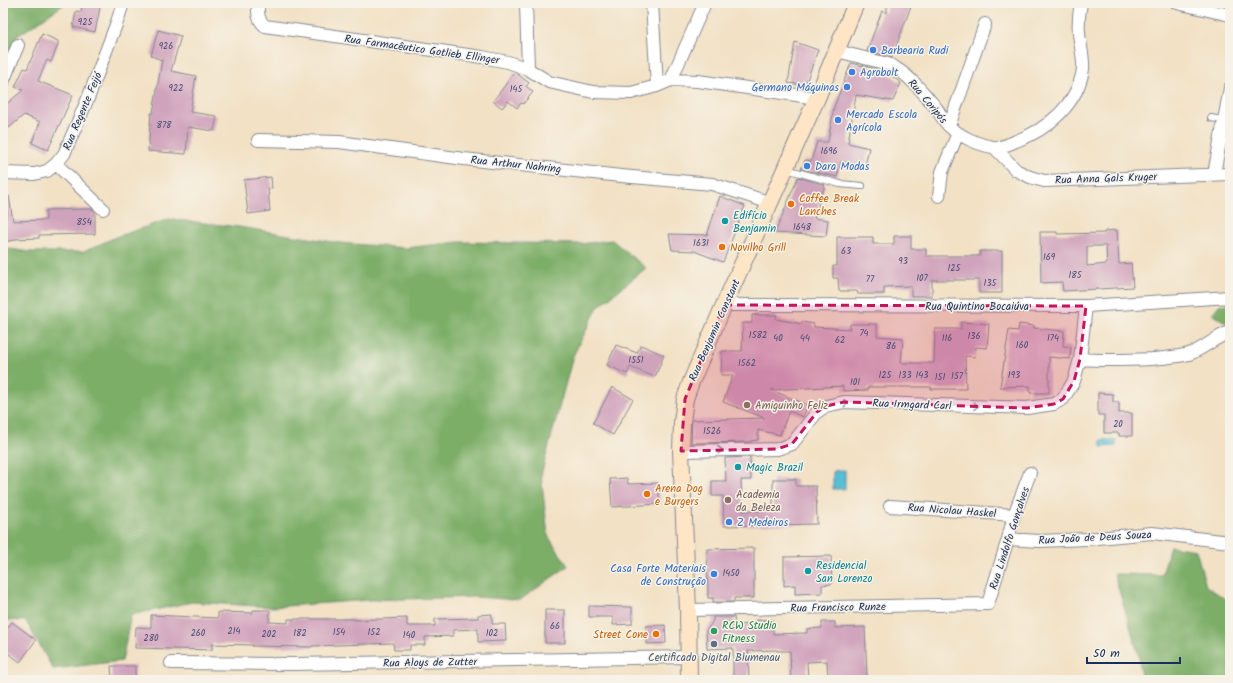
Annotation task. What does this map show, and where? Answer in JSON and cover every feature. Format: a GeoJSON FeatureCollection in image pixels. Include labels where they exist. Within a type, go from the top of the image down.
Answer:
{"type":"FeatureCollection","features":[{"type":"Feature","properties":{"kind":"main road","name":"Rua Benjamin Constant"},"geometry":{"type":"LineString","coordinates":[[689,680],[688,610],[681,451],[682,417],[685,399],[724,305],[817,98],[856,3]]}},
{"type":"Feature","properties":{"kind":"street","name":"Rua Regente Feijó"},"geometry":{"type":"LineString","coordinates":[[3,173],[34,174],[47,171],[56,164],[64,154],[118,22],[123,3]]}},
{"type":"Feature","properties":{"kind":"street","name":"Rua Farmacêutico Gotlieb Ellinger"},"geometry":{"type":"LineString","coordinates":[[258,3],[258,15],[260,22],[265,26],[508,62],[528,69],[549,82],[594,92],[631,92],[656,86],[671,80],[698,81],[817,98]]}},
{"type":"Feature","properties":{"kind":"street"},"geometry":{"type":"LineString","coordinates":[[526,3],[528,69]]}},
{"type":"Feature","properties":{"kind":"street"},"geometry":{"type":"LineString","coordinates":[[652,3],[656,86]]}},
{"type":"Feature","properties":{"kind":"street"},"geometry":{"type":"LineString","coordinates":[[671,80],[705,3]]}},
{"type":"Feature","properties":{"kind":"street","name":"Rua Coripós"},"geometry":{"type":"LineString","coordinates":[[837,51],[888,64],[896,68],[920,89],[953,129],[977,142],[994,147],[1010,144],[1024,139],[1054,120],[1078,88],[1083,69],[1079,32],[1079,13],[1081,3]]}},
{"type":"Feature","properties":{"kind":"street"},"geometry":{"type":"LineString","coordinates":[[1177,3],[1230,15]]}},
{"type":"Feature","properties":{"kind":"street"},"geometry":{"type":"LineString","coordinates":[[939,196],[942,172],[953,129],[985,24]]}},
{"type":"Feature","properties":{"kind":"street"},"geometry":{"type":"LineString","coordinates":[[3,82],[18,45]]}},
{"type":"Feature","properties":{"kind":"street"},"geometry":{"type":"LineString","coordinates":[[1214,174],[1217,119],[1230,88]]}},
{"type":"Feature","properties":{"kind":"street","name":"Rua Arthur Nahring"},"geometry":{"type":"LineString","coordinates":[[258,140],[340,142],[621,176],[712,184],[770,204]]}},
{"type":"Feature","properties":{"kind":"street","name":"Rua Anna Gals Kruger"},"geometry":{"type":"LineString","coordinates":[[994,147],[1016,170],[1030,177],[1044,181],[1230,174]]}},
{"type":"Feature","properties":{"kind":"street"},"geometry":{"type":"LineString","coordinates":[[56,164],[103,209]]}},
{"type":"Feature","properties":{"kind":"street","name":"Rua Quintino Bocaiúva"},"geometry":{"type":"LineString","coordinates":[[724,305],[1086,306],[1230,297]]}},
{"type":"Feature","properties":{"kind":"street","name":"Rua Irmgard Carl"},"geometry":{"type":"LineString","coordinates":[[681,451],[777,449],[792,444],[817,412],[826,406],[844,402],[1027,408],[1054,404],[1063,399],[1074,381],[1080,359],[1086,306]]}},
{"type":"Feature","properties":{"kind":"street"},"geometry":{"type":"LineString","coordinates":[[1080,359],[1106,361],[1134,360],[1164,358],[1189,354],[1230,332]]}},
{"type":"Feature","properties":{"kind":"street","name":"Rua Lindolfo Gonçalves"},"geometry":{"type":"LineString","coordinates":[[988,604],[1014,515],[1030,473]]}},
{"type":"Feature","properties":{"kind":"street","name":"Rua Nicolau Haskel"},"geometry":{"type":"LineString","coordinates":[[890,506],[1014,515]]}},
{"type":"Feature","properties":{"kind":"street","name":"Rua João de Deus Souza"},"geometry":{"type":"LineString","coordinates":[[1008,539],[1040,541],[1087,540],[1152,533],[1230,542]]}},
{"type":"Feature","properties":{"kind":"street","name":"Rua Francisco Runze"},"geometry":{"type":"LineString","coordinates":[[688,610],[988,604]]}},
{"type":"Feature","properties":{"kind":"street","name":"Rua Aloys de Zutter"},"geometry":{"type":"LineString","coordinates":[[171,663],[295,664],[688,657]]}},
{"type":"Feature","properties":{"kind":"lane"},"geometry":{"type":"LineString","coordinates":[[786,168],[840,184],[862,186]]}},
{"type":"Feature","properties":{"kind":"highlighted area"},"geometry":{"type":"Polygon","coordinates":[[[724,305],[1086,306],[1080,359],[1074,381],[1063,399],[1054,404],[1027,408],[844,402],[826,406],[817,412],[792,444],[777,449],[681,451],[685,399],[724,305]]]}},
{"type":"Feature","properties":{"kind":"green space"},"geometry":{"type":"Polygon","coordinates":[[[3,3],[66,3],[16,37],[3,64],[3,3]]]}},
{"type":"Feature","properties":{"kind":"green space"},"geometry":{"type":"Polygon","coordinates":[[[169,219],[239,227],[340,243],[406,248],[458,242],[580,244],[612,240],[646,268],[598,307],[573,356],[541,475],[548,536],[568,566],[520,600],[475,597],[369,600],[272,607],[192,602],[131,615],[122,661],[53,669],[26,621],[3,620],[3,248],[30,252],[83,252],[116,237],[169,219]]]}},
{"type":"Feature","properties":{"kind":"green space"},"geometry":{"type":"Polygon","coordinates":[[[1230,304],[1230,322],[1227,323],[1212,314],[1219,305],[1230,304]]]}},
{"type":"Feature","properties":{"kind":"green space"},"geometry":{"type":"Polygon","coordinates":[[[1170,546],[1196,550],[1206,586],[1230,602],[1230,680],[1141,680],[1139,656],[1114,574],[1162,575],[1170,546]]]}},
{"type":"Feature","properties":{"kind":"water"},"geometry":{"type":"Polygon","coordinates":[[[1101,440],[1116,440],[1116,446],[1101,447],[1101,440]]]}},
{"type":"Feature","properties":{"kind":"water"},"geometry":{"type":"Polygon","coordinates":[[[845,470],[845,489],[833,489],[833,471],[845,470]]]}},
{"type":"Feature","properties":{"kind":"building"},"geometry":{"type":"Polygon","coordinates":[[[82,3],[101,3],[95,32],[73,27],[76,11],[81,12],[82,3]]]}},
{"type":"Feature","properties":{"kind":"building"},"geometry":{"type":"Polygon","coordinates":[[[887,3],[912,3],[892,58],[867,51],[882,11],[887,13],[887,3]]]}},
{"type":"Feature","properties":{"kind":"building"},"geometry":{"type":"Polygon","coordinates":[[[158,30],[181,36],[171,71],[196,76],[190,112],[217,116],[214,131],[188,127],[186,154],[148,151],[151,113],[153,113],[162,60],[151,56],[158,30]]]}},
{"type":"Feature","properties":{"kind":"building"},"geometry":{"type":"Polygon","coordinates":[[[42,34],[58,41],[58,45],[51,62],[47,60],[38,81],[73,95],[48,150],[32,143],[40,122],[24,115],[3,133],[3,107],[23,90],[15,87],[24,68],[27,69],[42,34]]]}},
{"type":"Feature","properties":{"kind":"building"},"geometry":{"type":"Polygon","coordinates":[[[795,42],[818,50],[805,85],[788,83],[795,42]]]}},
{"type":"Feature","properties":{"kind":"building"},"geometry":{"type":"Polygon","coordinates":[[[851,63],[885,71],[901,83],[893,101],[856,95],[848,143],[869,148],[865,166],[841,161],[837,177],[801,169],[805,160],[811,161],[817,142],[828,142],[834,107],[851,63]]]}},
{"type":"Feature","properties":{"kind":"building"},"geometry":{"type":"Polygon","coordinates":[[[515,72],[529,83],[526,86],[533,92],[523,104],[521,103],[517,108],[508,101],[502,108],[493,101],[515,72]]]}},
{"type":"Feature","properties":{"kind":"building"},"geometry":{"type":"Polygon","coordinates":[[[271,177],[272,188],[268,189],[270,211],[248,214],[244,180],[271,177]]]}},
{"type":"Feature","properties":{"kind":"building"},"geometry":{"type":"Polygon","coordinates":[[[798,177],[825,185],[814,218],[828,220],[826,236],[775,233],[798,177]]]}},
{"type":"Feature","properties":{"kind":"building"},"geometry":{"type":"Polygon","coordinates":[[[9,196],[13,221],[46,220],[46,210],[92,209],[95,212],[95,234],[39,235],[39,238],[15,239],[3,242],[3,197],[9,196]]]}},
{"type":"Feature","properties":{"kind":"building"},"geometry":{"type":"Polygon","coordinates":[[[720,196],[745,206],[723,262],[694,251],[672,250],[669,234],[707,235],[720,196]]]}},
{"type":"Feature","properties":{"kind":"building"},"geometry":{"type":"Polygon","coordinates":[[[1117,230],[1119,264],[1131,263],[1133,287],[1063,291],[1062,282],[1041,283],[1040,232],[1057,232],[1057,234],[1105,233],[1105,231],[1117,230]],[[1087,246],[1087,266],[1107,264],[1106,246],[1087,246]]]}},
{"type":"Feature","properties":{"kind":"building"},"geometry":{"type":"Polygon","coordinates":[[[894,236],[911,236],[911,249],[926,249],[926,256],[980,256],[980,251],[1002,251],[1002,293],[979,293],[979,280],[932,280],[932,296],[911,296],[911,286],[884,287],[884,294],[858,294],[857,291],[839,291],[838,278],[833,278],[833,266],[837,266],[837,237],[873,237],[873,244],[894,244],[894,236]]]}},
{"type":"Feature","properties":{"kind":"building"},"geometry":{"type":"Polygon","coordinates":[[[752,315],[777,315],[776,319],[802,324],[802,322],[814,324],[814,327],[850,329],[850,324],[877,324],[877,336],[903,338],[901,363],[934,363],[935,329],[961,329],[961,322],[989,324],[987,348],[976,347],[975,357],[965,356],[966,389],[931,389],[931,387],[868,387],[868,390],[843,391],[843,386],[771,390],[808,405],[803,417],[789,411],[780,435],[758,430],[758,440],[750,442],[691,443],[692,420],[765,418],[723,402],[733,375],[721,375],[722,351],[742,351],[743,323],[752,323],[752,315]]]}},
{"type":"Feature","properties":{"kind":"building"},"geometry":{"type":"Polygon","coordinates":[[[1019,324],[1034,326],[1034,328],[1064,331],[1063,346],[1071,347],[1070,359],[1049,357],[1049,393],[1030,393],[1030,386],[1000,387],[1009,330],[1018,331],[1019,324]]]}},
{"type":"Feature","properties":{"kind":"building"},"geometry":{"type":"Polygon","coordinates":[[[616,345],[637,353],[641,345],[664,355],[655,377],[630,367],[627,374],[607,365],[616,345]]]}},
{"type":"Feature","properties":{"kind":"building"},"geometry":{"type":"Polygon","coordinates":[[[612,387],[633,399],[613,435],[593,423],[612,387]]]}},
{"type":"Feature","properties":{"kind":"building"},"geometry":{"type":"Polygon","coordinates":[[[1098,393],[1113,394],[1113,402],[1119,402],[1119,413],[1132,413],[1132,436],[1119,436],[1119,433],[1104,433],[1104,415],[1098,415],[1098,393]]]}},
{"type":"Feature","properties":{"kind":"building"},"geometry":{"type":"Polygon","coordinates":[[[750,457],[751,480],[741,480],[742,511],[773,511],[773,479],[796,479],[796,486],[816,486],[817,524],[724,526],[723,496],[712,496],[712,481],[726,481],[725,458],[750,457]]]}},
{"type":"Feature","properties":{"kind":"building"},"geometry":{"type":"Polygon","coordinates":[[[627,478],[628,484],[658,483],[660,504],[612,507],[610,479],[627,478]]]}},
{"type":"Feature","properties":{"kind":"building"},"geometry":{"type":"Polygon","coordinates":[[[754,548],[754,598],[734,598],[734,602],[713,602],[713,598],[708,598],[707,549],[754,548]]]}},
{"type":"Feature","properties":{"kind":"building","name":"Residencial San Lorenzo"},"geometry":{"type":"Polygon","coordinates":[[[831,556],[832,584],[822,585],[822,593],[795,594],[795,585],[784,586],[784,557],[831,556]]]}},
{"type":"Feature","properties":{"kind":"building"},"geometry":{"type":"Polygon","coordinates":[[[589,606],[632,607],[632,624],[613,625],[613,617],[589,617],[589,606]]]}},
{"type":"Feature","properties":{"kind":"building"},"geometry":{"type":"Polygon","coordinates":[[[253,610],[270,610],[269,622],[288,623],[288,619],[354,620],[407,618],[407,626],[435,626],[435,619],[478,618],[478,615],[492,614],[492,624],[505,624],[506,641],[478,642],[478,629],[453,630],[453,636],[425,637],[425,645],[410,645],[410,650],[394,650],[393,643],[312,647],[212,644],[212,650],[135,648],[136,627],[151,628],[151,615],[218,618],[218,612],[253,613],[253,610]]]}},
{"type":"Feature","properties":{"kind":"building"},"geometry":{"type":"Polygon","coordinates":[[[545,610],[565,610],[565,643],[545,643],[545,610]]]}},
{"type":"Feature","properties":{"kind":"building"},"geometry":{"type":"Polygon","coordinates":[[[713,617],[734,617],[735,625],[757,624],[756,620],[773,620],[773,634],[807,633],[807,629],[822,628],[822,622],[835,622],[835,628],[865,627],[867,677],[857,677],[858,680],[828,680],[827,661],[807,662],[808,680],[791,680],[790,651],[777,650],[748,651],[749,680],[733,680],[733,648],[707,649],[706,631],[713,621],[713,617]]]}},
{"type":"Feature","properties":{"kind":"building"},"geometry":{"type":"Polygon","coordinates":[[[12,622],[36,640],[20,662],[3,649],[3,634],[12,622]]]}},
{"type":"Feature","properties":{"kind":"building"},"geometry":{"type":"Polygon","coordinates":[[[665,625],[666,643],[647,644],[646,626],[665,625]]]}},
{"type":"Feature","properties":{"kind":"building"},"geometry":{"type":"Polygon","coordinates":[[[111,666],[135,666],[135,680],[112,680],[111,666]]]}},
{"type":"Feature","properties":{"kind":"place","name":"Barbearia Rudi"},"geometry":{"type":"Point","coordinates":[873,50]}},
{"type":"Feature","properties":{"kind":"place","name":"Agrobolt"},"geometry":{"type":"Point","coordinates":[852,72]}},
{"type":"Feature","properties":{"kind":"place","name":"Germano Máquinas"},"geometry":{"type":"Point","coordinates":[847,87]}},
{"type":"Feature","properties":{"kind":"place","name":"Mercado Escola Agrícola"},"geometry":{"type":"Point","coordinates":[838,120]}},
{"type":"Feature","properties":{"kind":"place","name":"Dara Modas"},"geometry":{"type":"Point","coordinates":[807,166]}},
{"type":"Feature","properties":{"kind":"place","name":"Coffee Break Lanches"},"geometry":{"type":"Point","coordinates":[791,204]}},
{"type":"Feature","properties":{"kind":"place","name":"Edifício Benjamin"},"geometry":{"type":"Point","coordinates":[725,221]}},
{"type":"Feature","properties":{"kind":"place","name":"Novilho Grill"},"geometry":{"type":"Point","coordinates":[722,247]}},
{"type":"Feature","properties":{"kind":"place","name":"Amiguinho Feliz"},"geometry":{"type":"Point","coordinates":[747,405]}},
{"type":"Feature","properties":{"kind":"place","name":"Magic Brazil"},"geometry":{"type":"Point","coordinates":[738,467]}},
{"type":"Feature","properties":{"kind":"place","name":"Arena Dog e Burgers"},"geometry":{"type":"Point","coordinates":[647,494]}},
{"type":"Feature","properties":{"kind":"place","name":"Academia da Beleza"},"geometry":{"type":"Point","coordinates":[728,500]}},
{"type":"Feature","properties":{"kind":"place","name":"Z Medeiros"},"geometry":{"type":"Point","coordinates":[729,522]}},
{"type":"Feature","properties":{"kind":"place","name":"Residencial San Lorenzo"},"geometry":{"type":"Point","coordinates":[808,571]}},
{"type":"Feature","properties":{"kind":"place","name":"Casa Forte Materiais de Construção"},"geometry":{"type":"Point","coordinates":[714,574]}},
{"type":"Feature","properties":{"kind":"place","name":"RCW Studio Fitness"},"geometry":{"type":"Point","coordinates":[714,631]}},
{"type":"Feature","properties":{"kind":"place","name":"Street Cone"},"geometry":{"type":"Point","coordinates":[656,634]}},
{"type":"Feature","properties":{"kind":"place","name":"Certificado Digital Blumenau"},"geometry":{"type":"Point","coordinates":[714,644]}}]}
